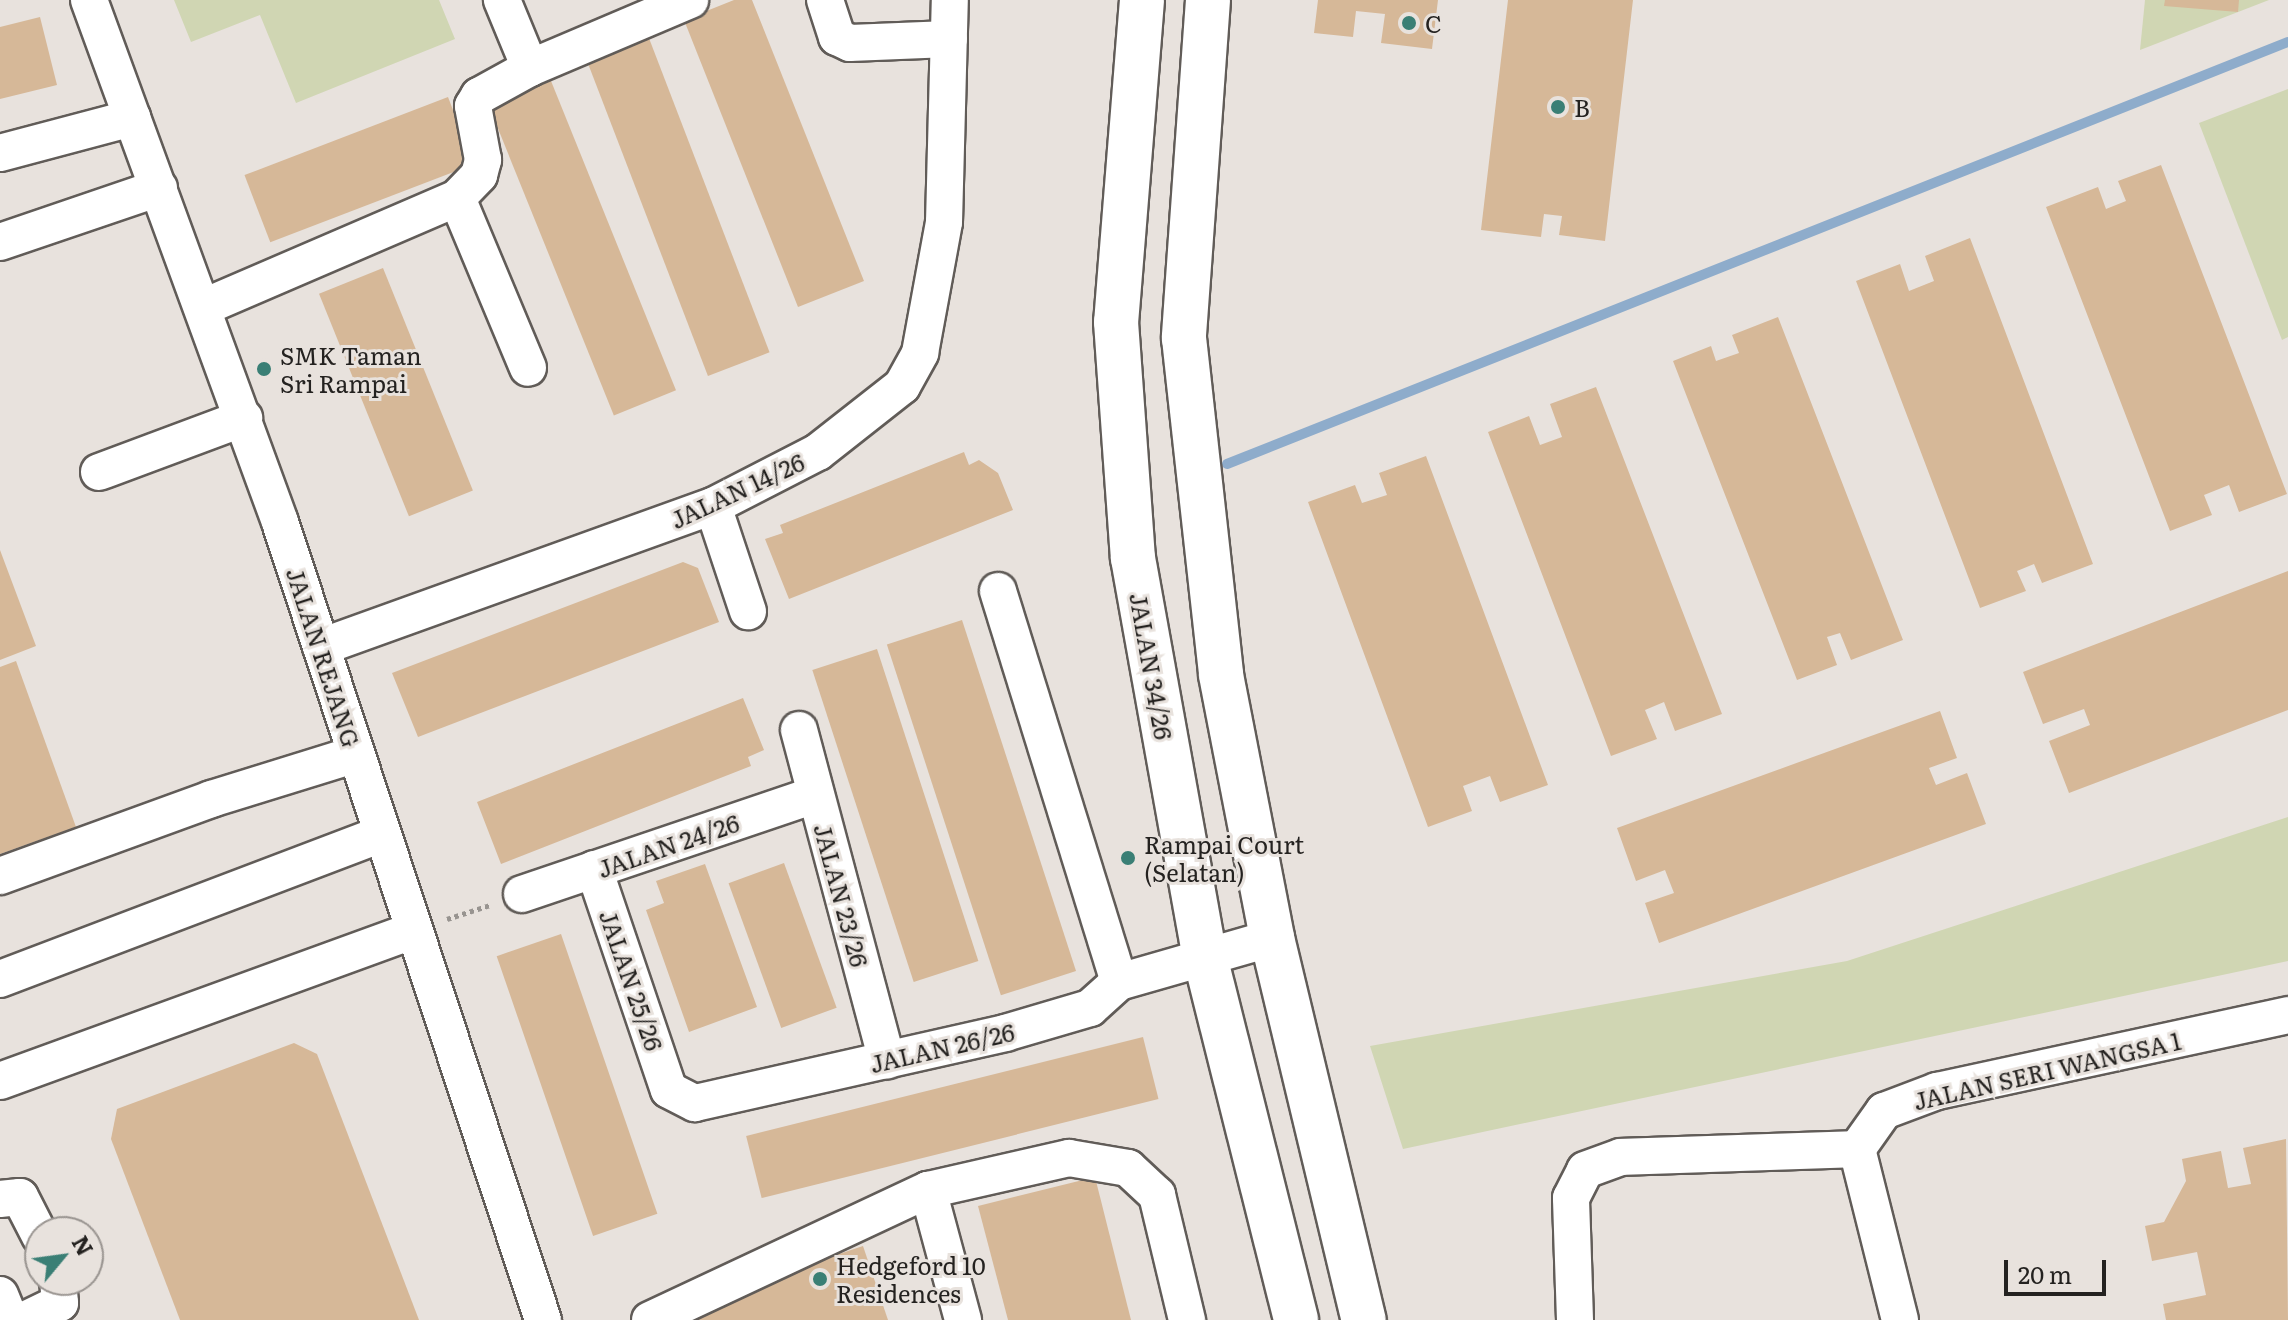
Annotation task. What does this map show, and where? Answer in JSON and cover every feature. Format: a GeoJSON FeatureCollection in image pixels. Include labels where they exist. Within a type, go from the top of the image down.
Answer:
{"type":"FeatureCollection","features":[{"type":"Feature","properties":{"kind":"main road","name":"JALAN 34/26"},"geometry":{"type":"LineString","coordinates":[[1142,0],[1116,322],[1133,558],[1205,957],[1296,1320]]}},
{"type":"Feature","properties":{"kind":"main road"},"geometry":{"type":"LineString","coordinates":[[1208,0],[1184,338],[1221,675],[1272,938],[1364,1320]]}},
{"type":"Feature","properties":{"kind":"street","name":"JALAN REJANG"},"geometry":{"type":"LineString","coordinates":[[89,0],[244,418],[543,1320]]}},
{"type":"Feature","properties":{"kind":"street"},"geometry":{"type":"LineString","coordinates":[[502,0],[530,68]]}},
{"type":"Feature","properties":{"kind":"street"},"geometry":{"type":"LineString","coordinates":[[204,307],[457,198],[479,175],[483,160],[473,106],[479,96],[530,68],[690,0]]}},
{"type":"Feature","properties":{"kind":"street"},"geometry":{"type":"LineString","coordinates":[[825,0],[837,37],[850,43],[949,39]]}},
{"type":"Feature","properties":{"kind":"street","name":"JALAN 14/26"},"geometry":{"type":"LineString","coordinates":[[321,647],[713,506],[829,445],[902,386],[920,353],[944,222],[950,0]]}},
{"type":"Feature","properties":{"kind":"street"},"geometry":{"type":"LineString","coordinates":[[0,153],[132,118]]}},
{"type":"Feature","properties":{"kind":"street"},"geometry":{"type":"LineString","coordinates":[[0,242],[159,188]]}},
{"type":"Feature","properties":{"kind":"street"},"geometry":{"type":"LineString","coordinates":[[457,198],[528,368]]}},
{"type":"Feature","properties":{"kind":"street"},"geometry":{"type":"LineString","coordinates":[[99,472],[244,418]]}},
{"type":"Feature","properties":{"kind":"street"},"geometry":{"type":"LineString","coordinates":[[713,506],[748,611]]}},
{"type":"Feature","properties":{"kind":"street"},"geometry":{"type":"LineString","coordinates":[[998,591],[1119,982]]}},
{"type":"Feature","properties":{"kind":"street","name":"JALAN 23/26"},"geometry":{"type":"LineString","coordinates":[[799,730],[887,1061]]}},
{"type":"Feature","properties":{"kind":"street"},"geometry":{"type":"LineString","coordinates":[[0,876],[211,799],[356,754]]}},
{"type":"Feature","properties":{"kind":"street","name":"JALAN 24/26"},"geometry":{"type":"LineString","coordinates":[[522,894],[815,795]]}},
{"type":"Feature","properties":{"kind":"street"},"geometry":{"type":"LineString","coordinates":[[0,979],[382,834]]}},
{"type":"Feature","properties":{"kind":"street","name":"JALAN 25/26"},"geometry":{"type":"LineString","coordinates":[[594,869],[669,1090]]}},
{"type":"Feature","properties":{"kind":"street"},"geometry":{"type":"LineString","coordinates":[[0,1081],[414,930]]}},
{"type":"Feature","properties":{"kind":"street","name":"JALAN 26/26"},"geometry":{"type":"LineString","coordinates":[[669,1090],[695,1103],[887,1061],[1090,1008],[1119,982],[1272,938]]}},
{"type":"Feature","properties":{"kind":"street","name":"JALAN SERI WANGSA 1"},"geometry":{"type":"LineString","coordinates":[[1857,1149],[1884,1111],[1937,1091],[2288,1015]]}},
{"type":"Feature","properties":{"kind":"street"},"geometry":{"type":"LineString","coordinates":[[1575,1320],[1571,1198],[1585,1170],[1621,1157],[1857,1149],[1900,1320]]}},
{"type":"Feature","properties":{"kind":"street"},"geometry":{"type":"LineString","coordinates":[[650,1320],[928,1190],[1069,1158],[1128,1168],[1157,1195],[1187,1320]]}},
{"type":"Feature","properties":{"kind":"street"},"geometry":{"type":"LineString","coordinates":[[928,1190],[963,1320]]}},
{"type":"Feature","properties":{"kind":"street"},"geometry":{"type":"LineString","coordinates":[[0,1199],[20,1197],[30,1216]]}},
{"type":"Feature","properties":{"kind":"street"},"geometry":{"type":"LineString","coordinates":[[0,1295],[10,1320]]}},
{"type":"Feature","properties":{"kind":"street"},"geometry":{"type":"LineString","coordinates":[[25,1320],[60,1303],[59,1296]]}},
{"type":"Feature","properties":{"kind":"path"},"geometry":{"type":"LineString","coordinates":[[414,930],[522,894]]}},
{"type":"Feature","properties":{"kind":"green space"},"geometry":{"type":"Polygon","coordinates":[[[174,0],[439,0],[455,39],[296,103],[260,15],[191,42],[174,0]]]}},
{"type":"Feature","properties":{"kind":"green space"},"geometry":{"type":"Polygon","coordinates":[[[2145,0],[2269,0],[2140,50],[2145,0]]]}},
{"type":"Feature","properties":{"kind":"green space"},"geometry":{"type":"Polygon","coordinates":[[[2288,89],[2288,337],[2282,340],[2199,123],[2288,89]]]}},
{"type":"Feature","properties":{"kind":"green space"},"geometry":{"type":"Polygon","coordinates":[[[2288,817],[2288,961],[1403,1149],[1370,1046],[1847,961],[2288,817]]]}},
{"type":"Feature","properties":{"kind":"building"},"geometry":{"type":"Polygon","coordinates":[[[734,0],[752,0],[864,281],[798,307],[684,20],[734,0]]]}},
{"type":"Feature","properties":{"kind":"building","name":"C"},"geometry":{"type":"Polygon","coordinates":[[[1318,0],[1438,0],[1432,49],[1381,43],[1385,14],[1356,11],[1353,37],[1314,33],[1318,0]]]}},
{"type":"Feature","properties":{"kind":"building","name":"B"},"geometry":{"type":"Polygon","coordinates":[[[1508,0],[1633,0],[1605,241],[1559,235],[1562,216],[1544,214],[1541,237],[1481,230],[1508,0]]]}},
{"type":"Feature","properties":{"kind":"building"},"geometry":{"type":"Polygon","coordinates":[[[2165,0],[2239,0],[2238,12],[2164,6],[2165,0]]]}},
{"type":"Feature","properties":{"kind":"building"},"geometry":{"type":"Polygon","coordinates":[[[40,17],[57,85],[0,99],[0,27],[40,17]]]}},
{"type":"Feature","properties":{"kind":"building"},"geometry":{"type":"Polygon","coordinates":[[[647,33],[770,352],[708,376],[585,57],[647,33]]]}},
{"type":"Feature","properties":{"kind":"building"},"geometry":{"type":"Polygon","coordinates":[[[549,76],[676,390],[614,415],[487,101],[549,76]]]}},
{"type":"Feature","properties":{"kind":"building"},"geometry":{"type":"Polygon","coordinates":[[[448,97],[474,164],[270,242],[244,175],[448,97]]]}},
{"type":"Feature","properties":{"kind":"building"},"geometry":{"type":"Polygon","coordinates":[[[2161,165],[2287,494],[2239,512],[2229,485],[2204,495],[2212,515],[2170,531],[2046,207],[2098,187],[2106,209],[2126,201],[2118,181],[2161,165]]]}},
{"type":"Feature","properties":{"kind":"building"},"geometry":{"type":"Polygon","coordinates":[[[1970,238],[2093,564],[2042,583],[2034,564],[2017,571],[2026,591],[1980,608],[1856,281],[1900,264],[1909,291],[1934,281],[1925,256],[1970,238]]]}},
{"type":"Feature","properties":{"kind":"building"},"geometry":{"type":"Polygon","coordinates":[[[383,268],[473,491],[409,516],[319,294],[383,268]]]}},
{"type":"Feature","properties":{"kind":"building"},"geometry":{"type":"Polygon","coordinates":[[[1778,317],[1903,640],[1851,660],[1840,633],[1827,637],[1837,665],[1797,680],[1673,361],[1711,346],[1716,361],[1739,353],[1732,335],[1778,317]]]}},
{"type":"Feature","properties":{"kind":"building"},"geometry":{"type":"Polygon","coordinates":[[[1596,387],[1722,714],[1675,731],[1664,702],[1645,710],[1657,739],[1611,756],[1488,432],[1529,416],[1540,445],[1562,437],[1550,404],[1596,387]]]}},
{"type":"Feature","properties":{"kind":"building"},"geometry":{"type":"Polygon","coordinates":[[[964,452],[969,465],[979,460],[998,473],[1013,510],[789,599],[765,539],[783,533],[780,525],[964,452]]]}},
{"type":"Feature","properties":{"kind":"building"},"geometry":{"type":"Polygon","coordinates":[[[1426,456],[1548,785],[1500,802],[1490,776],[1463,786],[1472,811],[1428,827],[1308,502],[1355,485],[1362,503],[1387,495],[1379,473],[1426,456]]]}},
{"type":"Feature","properties":{"kind":"building"},"geometry":{"type":"Polygon","coordinates":[[[0,550],[36,646],[0,660],[0,550]]]}},
{"type":"Feature","properties":{"kind":"building"},"geometry":{"type":"Polygon","coordinates":[[[683,562],[698,568],[719,622],[418,737],[392,673],[683,562]]]}},
{"type":"Feature","properties":{"kind":"building"},"geometry":{"type":"Polygon","coordinates":[[[2288,571],[2288,710],[2069,793],[2049,741],[2090,725],[2084,709],[2043,724],[2023,672],[2288,571]]]}},
{"type":"Feature","properties":{"kind":"building"},"geometry":{"type":"Polygon","coordinates":[[[962,620],[1076,971],[1001,995],[887,644],[962,620]]]}},
{"type":"Feature","properties":{"kind":"building"},"geometry":{"type":"Polygon","coordinates":[[[877,649],[978,961],[914,982],[812,670],[877,649]]]}},
{"type":"Feature","properties":{"kind":"building"},"geometry":{"type":"Polygon","coordinates":[[[16,661],[76,827],[0,854],[0,667],[16,661]]]}},
{"type":"Feature","properties":{"kind":"building"},"geometry":{"type":"Polygon","coordinates":[[[743,698],[764,750],[748,757],[751,766],[501,864],[477,802],[743,698]]]}},
{"type":"Feature","properties":{"kind":"building"},"geometry":{"type":"Polygon","coordinates":[[[1940,711],[1957,758],[1929,768],[1936,785],[1967,773],[1986,824],[1659,943],[1645,903],[1674,893],[1665,870],[1636,881],[1617,828],[1940,711]]]}},
{"type":"Feature","properties":{"kind":"building"},"geometry":{"type":"Polygon","coordinates":[[[784,863],[837,1008],[781,1028],[729,883],[784,863]]]}},
{"type":"Feature","properties":{"kind":"building"},"geometry":{"type":"Polygon","coordinates":[[[705,864],[757,1007],[689,1032],[646,910],[664,903],[656,881],[705,864]]]}},
{"type":"Feature","properties":{"kind":"building"},"geometry":{"type":"Polygon","coordinates":[[[561,934],[657,1214],[593,1236],[497,956],[561,934]]]}},
{"type":"Feature","properties":{"kind":"building"},"geometry":{"type":"Polygon","coordinates":[[[1143,1037],[1158,1099],[762,1198],[746,1136],[1143,1037]]]}},
{"type":"Feature","properties":{"kind":"building"},"geometry":{"type":"Polygon","coordinates":[[[294,1043],[317,1054],[419,1320],[180,1320],[111,1139],[117,1109],[294,1043]]]}},
{"type":"Feature","properties":{"kind":"building"},"geometry":{"type":"Polygon","coordinates":[[[2286,1139],[2288,1320],[2166,1320],[2163,1304],[2206,1295],[2197,1252],[2152,1261],[2145,1226],[2164,1222],[2186,1181],[2182,1159],[2221,1151],[2228,1188],[2251,1184],[2243,1148],[2286,1139]]]}},
{"type":"Feature","properties":{"kind":"building"},"geometry":{"type":"Polygon","coordinates":[[[1095,1177],[1131,1320],[1008,1320],[978,1206],[1095,1177]]]}},
{"type":"Feature","properties":{"kind":"building","name":"Hedgeford 10 Residences"},"geometry":{"type":"Polygon","coordinates":[[[863,1246],[888,1320],[668,1320],[665,1312],[863,1246]]]}},
{"type":"Feature","properties":{"kind":"waterway"},"geometry":{"type":"LineString","coordinates":[[1227,464],[2288,42]]}},
{"type":"Feature","properties":{"kind":"place","name":"C"},"geometry":{"type":"Point","coordinates":[1409,23]}},
{"type":"Feature","properties":{"kind":"place","name":"B"},"geometry":{"type":"Point","coordinates":[1558,107]}},
{"type":"Feature","properties":{"kind":"place","name":"SMK Taman Sri Rampai"},"geometry":{"type":"Point","coordinates":[264,369]}},
{"type":"Feature","properties":{"kind":"place","name":"Rampai Court (Selatan)"},"geometry":{"type":"Point","coordinates":[1128,858]}},
{"type":"Feature","properties":{"kind":"place","name":"Hedgeford 10 Residences"},"geometry":{"type":"Point","coordinates":[820,1279]}}]}
